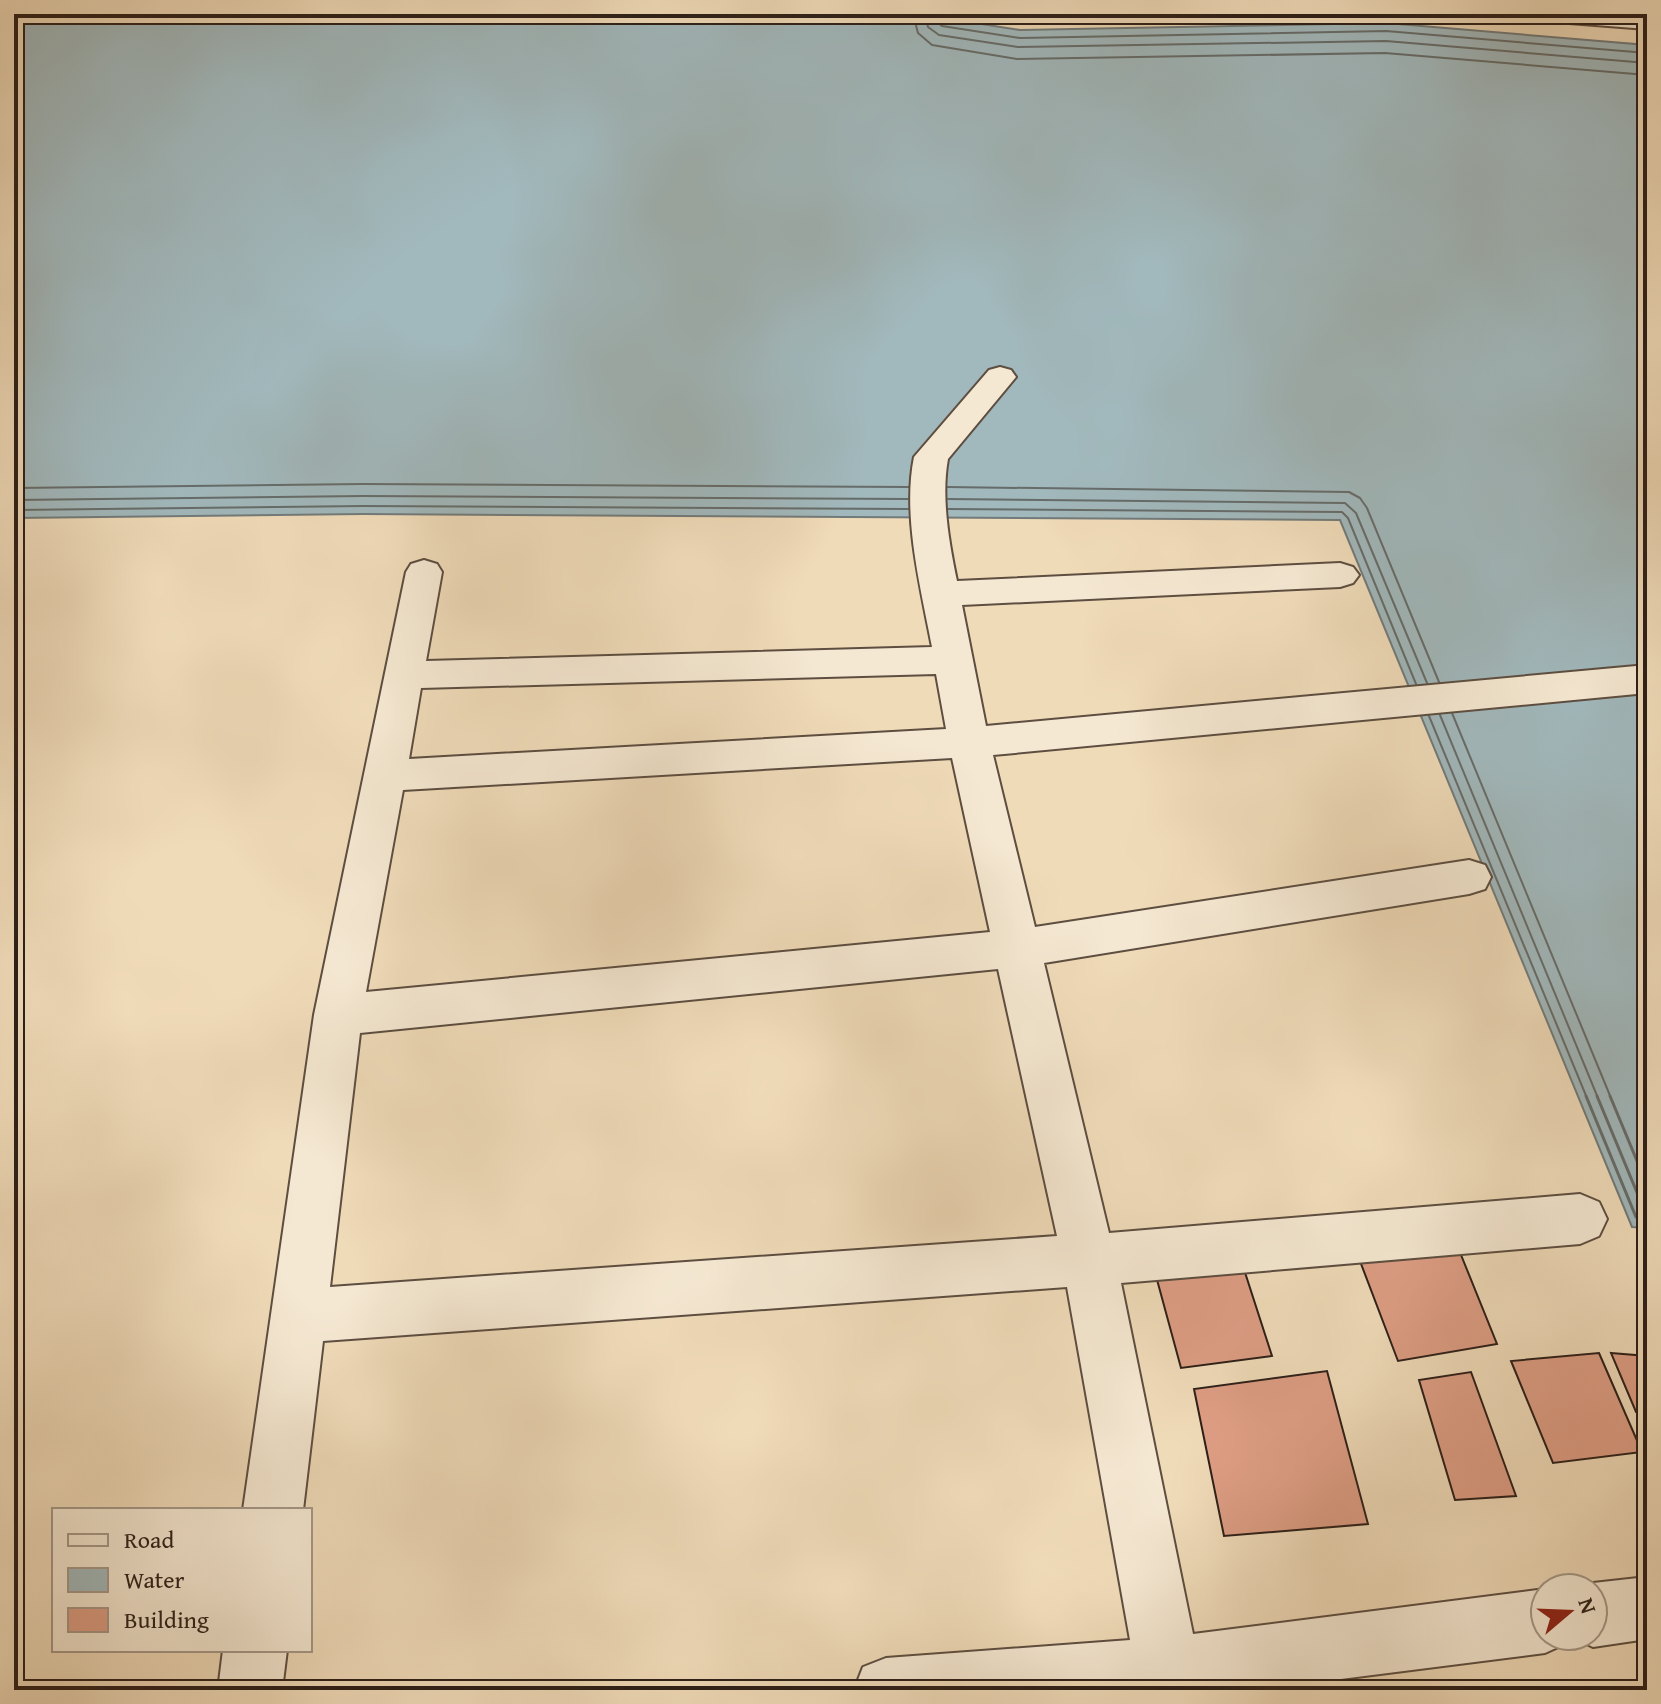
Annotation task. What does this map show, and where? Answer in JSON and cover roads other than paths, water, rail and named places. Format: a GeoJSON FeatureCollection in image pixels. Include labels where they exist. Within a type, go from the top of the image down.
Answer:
{"type":"FeatureCollection","features":[{"type":"Feature","properties":{"kind":"street"},"geometry":{"type":"LineString","coordinates":[[1543,14],[1647,22]]}},
{"type":"Feature","properties":{"kind":"street"},"geometry":{"type":"LineString","coordinates":[[1000,377],[931,457],[928,473],[933,552],[969,742],[1089,1260],[1170,1680]]}},
{"type":"Feature","properties":{"kind":"street"},"geometry":{"type":"LineString","coordinates":[[273,1508],[338,1015],[424,572]]}},
{"type":"Feature","properties":{"kind":"street"},"geometry":{"type":"LineString","coordinates":[[941,594],[1340,575]]}},
{"type":"Feature","properties":{"kind":"street"},"geometry":{"type":"LineString","coordinates":[[404,675],[954,660]]}},
{"type":"Feature","properties":{"kind":"street"},"geometry":{"type":"LineString","coordinates":[[383,776],[969,742],[1647,679]]}},
{"type":"Feature","properties":{"kind":"street"},"geometry":{"type":"LineString","coordinates":[[338,1015],[1019,948],[1469,877]]}},
{"type":"Feature","properties":{"kind":"street"},"geometry":{"type":"LineString","coordinates":[[298,1316],[1089,1260],[1580,1219]]}},
{"type":"Feature","properties":{"kind":"street"},"geometry":{"type":"LineString","coordinates":[[1609,1613],[1647,1608]]}},
{"type":"Feature","properties":{"kind":"street"},"geometry":{"type":"LineString","coordinates":[[886,1690],[1170,1680],[1529,1624]]}},
{"type":"Feature","properties":{"kind":"street"},"geometry":{"type":"LineString","coordinates":[[250,1690],[255,1652]]}},
{"type":"Feature","properties":{"kind":"water"},"geometry":{"type":"Polygon","coordinates":[[[14,14],[918,14],[1020,30],[1386,23],[1647,45],[1647,1228],[1632,1227],[1340,520],[363,514],[14,518],[14,14]]]}}]}
